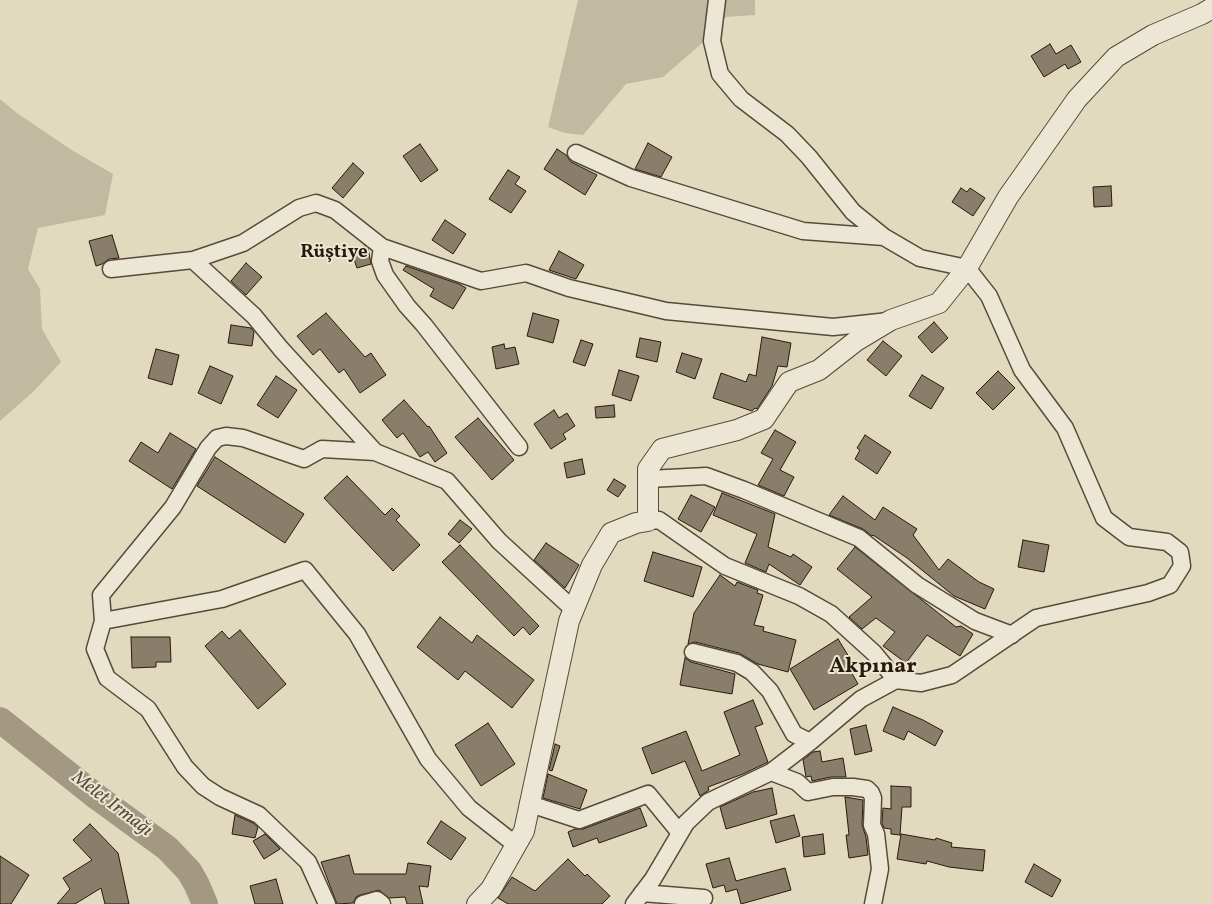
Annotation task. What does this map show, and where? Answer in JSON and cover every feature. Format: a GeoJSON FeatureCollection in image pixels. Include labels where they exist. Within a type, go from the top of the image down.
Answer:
{"type":"FeatureCollection","features":[{"type":"Feature","properties":{"kind":"street"},"geometry":{"type":"LineString","coordinates":[[638,898],[653,879],[686,824],[708,802],[771,772],[861,699],[896,680],[921,683],[952,675],[1036,618],[1148,593],[1170,585],[1182,566],[1180,552],[1167,542],[1129,536],[1104,518],[1064,428],[1022,370],[989,296],[967,268],[920,258],[884,238],[853,212],[809,157],[787,134],[741,99],[720,74],[712,41],[718,0]]}},
{"type":"Feature","properties":{"kind":"street"},"geometry":{"type":"LineString","coordinates":[[648,521],[648,469],[662,449],[737,430],[764,419],[789,382],[819,370],[856,341],[891,320],[939,303],[967,268],[1008,197],[1077,99],[1116,57],[1154,34],[1212,8]]}},
{"type":"Feature","properties":{"kind":"street"},"geometry":{"type":"LineString","coordinates":[[576,153],[631,178],[803,231],[884,238]]}},
{"type":"Feature","properties":{"kind":"street"},"geometry":{"type":"LineString","coordinates":[[111,269],[193,260],[243,243],[300,208],[316,203],[336,210],[382,247],[480,281],[526,273],[569,288],[666,311],[833,327],[891,320]]}},
{"type":"Feature","properties":{"kind":"street"},"geometry":{"type":"LineString","coordinates":[[382,247],[380,261],[385,275],[406,306],[424,324],[519,447]]}},
{"type":"Feature","properties":{"kind":"street"},"geometry":{"type":"LineString","coordinates":[[193,260],[254,316],[281,349],[376,452]]}},
{"type":"Feature","properties":{"kind":"street"},"geometry":{"type":"LineString","coordinates":[[327,904],[308,862],[259,814],[220,797],[203,786],[185,767],[148,709],[107,678],[95,649],[103,621],[101,596],[173,507],[208,448],[217,438],[226,436],[243,438],[304,459],[322,449],[376,452],[447,482],[500,541],[573,609]]}},
{"type":"Feature","properties":{"kind":"street"},"geometry":{"type":"LineString","coordinates":[[649,479],[706,476],[859,538],[917,585],[975,621],[1012,635]]}},
{"type":"Feature","properties":{"kind":"street"},"geometry":{"type":"LineString","coordinates":[[477,904],[491,889],[524,831],[568,621],[592,565],[611,533],[636,523],[659,520],[725,566],[799,596],[831,614],[874,653],[896,680]]}},
{"type":"Feature","properties":{"kind":"street"},"geometry":{"type":"LineString","coordinates":[[103,621],[222,599],[305,570],[357,634],[428,759],[469,808],[516,845]]}},
{"type":"Feature","properties":{"kind":"street"},"geometry":{"type":"LineString","coordinates":[[693,652],[736,663],[752,672],[770,691],[794,734],[810,742]]}},
{"type":"Feature","properties":{"kind":"street"},"geometry":{"type":"LineString","coordinates":[[771,772],[797,782],[808,792],[833,787],[846,787],[867,789],[871,793],[873,798],[872,825],[876,834],[880,869],[873,904]]}},
{"type":"Feature","properties":{"kind":"street"},"geometry":{"type":"LineString","coordinates":[[530,804],[579,820],[648,794],[680,833]]}},
{"type":"Feature","properties":{"kind":"street"},"geometry":{"type":"LineString","coordinates":[[638,898],[704,898]]}},
{"type":"Feature","properties":{"kind":"street"},"geometry":{"type":"LineString","coordinates":[[363,904],[377,900],[382,904]]}},
{"type":"Feature","properties":{"kind":"shaded area"},"geometry":{"type":"Polygon","coordinates":[[[578,0],[755,0],[755,15],[726,17],[708,38],[663,77],[626,84],[583,135],[565,133],[548,127],[578,0]]]}},
{"type":"Feature","properties":{"kind":"shaded area"},"geometry":{"type":"Polygon","coordinates":[[[0,99],[17,113],[70,149],[113,174],[105,215],[38,228],[28,269],[40,289],[42,329],[61,362],[34,391],[0,421],[0,99]]]}},
{"type":"Feature","properties":{"kind":"building"},"geometry":{"type":"Polygon","coordinates":[[[1050,44],[1056,54],[1071,45],[1081,62],[1068,69],[1065,64],[1044,77],[1031,56],[1050,44]]]}},
{"type":"Feature","properties":{"kind":"building"},"geometry":{"type":"Polygon","coordinates":[[[648,143],[672,157],[661,177],[635,169],[648,143]]]}},
{"type":"Feature","properties":{"kind":"building"},"geometry":{"type":"Polygon","coordinates":[[[420,144],[438,170],[421,182],[403,156],[420,144]]]}},
{"type":"Feature","properties":{"kind":"building"},"geometry":{"type":"Polygon","coordinates":[[[557,149],[566,155],[571,162],[597,175],[585,195],[544,169],[557,149]]]}},
{"type":"Feature","properties":{"kind":"building"},"geometry":{"type":"Polygon","coordinates":[[[353,163],[364,173],[343,198],[332,188],[353,163]]]}},
{"type":"Feature","properties":{"kind":"building"},"geometry":{"type":"Polygon","coordinates":[[[508,170],[520,177],[515,184],[526,191],[511,213],[489,199],[508,170]]]}},
{"type":"Feature","properties":{"kind":"building"},"geometry":{"type":"Polygon","coordinates":[[[1111,186],[1112,206],[1094,207],[1093,187],[1111,186]]]}},
{"type":"Feature","properties":{"kind":"building"},"geometry":{"type":"Polygon","coordinates":[[[961,188],[967,192],[970,188],[985,198],[973,216],[952,202],[961,188]]]}},
{"type":"Feature","properties":{"kind":"building"},"geometry":{"type":"Polygon","coordinates":[[[445,220],[466,234],[453,254],[432,240],[445,220]]]}},
{"type":"Feature","properties":{"kind":"building"},"geometry":{"type":"Polygon","coordinates":[[[112,235],[119,258],[109,259],[96,266],[89,241],[112,235]]]}},
{"type":"Feature","properties":{"kind":"building"},"geometry":{"type":"Polygon","coordinates":[[[365,246],[368,248],[371,264],[357,268],[351,251],[365,246]]]}},
{"type":"Feature","properties":{"kind":"building"},"geometry":{"type":"Polygon","coordinates":[[[559,251],[584,265],[576,279],[549,270],[559,251]]]}},
{"type":"Feature","properties":{"kind":"building"},"geometry":{"type":"Polygon","coordinates":[[[246,263],[262,277],[246,295],[231,281],[246,263]]]}},
{"type":"Feature","properties":{"kind":"building"},"geometry":{"type":"Polygon","coordinates":[[[406,266],[466,288],[453,309],[430,296],[434,289],[403,270],[406,266]]]}},
{"type":"Feature","properties":{"kind":"building"},"geometry":{"type":"Polygon","coordinates":[[[326,313],[365,357],[371,353],[386,375],[360,393],[344,369],[339,373],[320,349],[313,355],[297,336],[326,313]]]}},
{"type":"Feature","properties":{"kind":"building"},"geometry":{"type":"Polygon","coordinates":[[[533,313],[559,320],[553,343],[527,336],[533,313]]]}},
{"type":"Feature","properties":{"kind":"building"},"geometry":{"type":"Polygon","coordinates":[[[934,322],[948,338],[932,353],[918,337],[934,322]]]}},
{"type":"Feature","properties":{"kind":"building"},"geometry":{"type":"Polygon","coordinates":[[[231,325],[251,328],[254,332],[252,346],[228,343],[231,325]]]}},
{"type":"Feature","properties":{"kind":"building"},"geometry":{"type":"Polygon","coordinates":[[[762,337],[791,343],[787,367],[778,366],[772,386],[757,409],[755,408],[752,411],[713,398],[721,373],[746,382],[749,374],[756,376],[762,337]]]}},
{"type":"Feature","properties":{"kind":"building"},"geometry":{"type":"Polygon","coordinates":[[[640,338],[661,342],[657,362],[636,357],[640,338]]]}},
{"type":"Feature","properties":{"kind":"building"},"geometry":{"type":"Polygon","coordinates":[[[581,340],[593,344],[585,366],[573,362],[581,340]]]}},
{"type":"Feature","properties":{"kind":"building"},"geometry":{"type":"Polygon","coordinates":[[[883,341],[902,356],[886,376],[867,360],[883,341]]]}},
{"type":"Feature","properties":{"kind":"building"},"geometry":{"type":"Polygon","coordinates":[[[504,344],[505,349],[515,347],[519,364],[496,369],[492,347],[504,344]]]}},
{"type":"Feature","properties":{"kind":"building"},"geometry":{"type":"Polygon","coordinates":[[[156,349],[179,355],[172,385],[148,378],[156,349]]]}},
{"type":"Feature","properties":{"kind":"building"},"geometry":{"type":"Polygon","coordinates":[[[682,353],[702,359],[695,379],[676,372],[682,353]]]}},
{"type":"Feature","properties":{"kind":"building"},"geometry":{"type":"Polygon","coordinates":[[[210,366],[233,376],[221,404],[198,393],[210,366]]]}},
{"type":"Feature","properties":{"kind":"building"},"geometry":{"type":"Polygon","coordinates":[[[619,370],[639,376],[631,401],[612,395],[619,370]]]}},
{"type":"Feature","properties":{"kind":"building"},"geometry":{"type":"Polygon","coordinates":[[[998,371],[1015,388],[993,410],[976,393],[998,371]]]}},
{"type":"Feature","properties":{"kind":"building"},"geometry":{"type":"Polygon","coordinates":[[[922,375],[944,388],[931,409],[909,396],[922,375]]]}},
{"type":"Feature","properties":{"kind":"building"},"geometry":{"type":"Polygon","coordinates":[[[276,376],[297,390],[278,418],[257,405],[276,376]]]}},
{"type":"Feature","properties":{"kind":"building"},"geometry":{"type":"Polygon","coordinates":[[[404,400],[429,426],[447,453],[435,462],[428,452],[420,457],[403,433],[397,438],[382,420],[404,400]]]}},
{"type":"Feature","properties":{"kind":"building"},"geometry":{"type":"Polygon","coordinates":[[[614,405],[615,417],[596,418],[595,407],[614,405]]]}},
{"type":"Feature","properties":{"kind":"building"},"geometry":{"type":"Polygon","coordinates":[[[554,410],[559,418],[567,413],[575,426],[563,434],[566,439],[551,449],[534,424],[554,410]]]}},
{"type":"Feature","properties":{"kind":"building"},"geometry":{"type":"Polygon","coordinates":[[[478,418],[514,460],[492,480],[455,437],[478,418]]]}},
{"type":"Feature","properties":{"kind":"building"},"geometry":{"type":"Polygon","coordinates":[[[775,430],[796,442],[780,470],[794,477],[784,496],[758,485],[773,459],[761,453],[775,430]]]}},
{"type":"Feature","properties":{"kind":"building"},"geometry":{"type":"Polygon","coordinates":[[[170,433],[196,449],[172,489],[129,461],[141,442],[158,453],[170,433]]]}},
{"type":"Feature","properties":{"kind":"building"},"geometry":{"type":"Polygon","coordinates":[[[865,435],[891,452],[877,474],[855,459],[860,450],[857,448],[865,435]]]}},
{"type":"Feature","properties":{"kind":"building"},"geometry":{"type":"Polygon","coordinates":[[[215,457],[304,514],[285,543],[197,486],[215,457]]]}},
{"type":"Feature","properties":{"kind":"building"},"geometry":{"type":"Polygon","coordinates":[[[582,459],[585,474],[567,478],[564,463],[582,459]]]}},
{"type":"Feature","properties":{"kind":"building"},"geometry":{"type":"Polygon","coordinates":[[[347,476],[385,515],[392,508],[400,516],[396,520],[420,545],[393,571],[324,498],[347,476]]]}},
{"type":"Feature","properties":{"kind":"building"},"geometry":{"type":"Polygon","coordinates":[[[614,479],[626,486],[618,497],[607,490],[614,479]]]}},
{"type":"Feature","properties":{"kind":"building"},"geometry":{"type":"Polygon","coordinates":[[[722,493],[775,514],[768,547],[791,557],[793,554],[812,567],[800,585],[769,564],[766,572],[745,563],[757,534],[713,515],[722,493]]]}},
{"type":"Feature","properties":{"kind":"building"},"geometry":{"type":"Polygon","coordinates":[[[691,495],[715,507],[701,532],[678,519],[691,495]]]}},
{"type":"Feature","properties":{"kind":"building"},"geometry":{"type":"Polygon","coordinates":[[[843,496],[875,520],[883,507],[917,529],[913,535],[939,570],[948,559],[979,582],[994,589],[985,609],[954,596],[907,558],[873,535],[829,515],[843,496]]]}},
{"type":"Feature","properties":{"kind":"building"},"geometry":{"type":"Polygon","coordinates":[[[460,520],[472,529],[459,543],[448,534],[460,520]]]}},
{"type":"Feature","properties":{"kind":"building"},"geometry":{"type":"Polygon","coordinates":[[[1023,540],[1049,545],[1044,572],[1018,567],[1023,540]]]}},
{"type":"Feature","properties":{"kind":"building"},"geometry":{"type":"Polygon","coordinates":[[[546,543],[579,565],[565,588],[534,560],[546,543]]]}},
{"type":"Feature","properties":{"kind":"building"},"geometry":{"type":"Polygon","coordinates":[[[460,545],[539,626],[530,635],[523,627],[514,636],[442,562],[460,545]]]}},
{"type":"Feature","properties":{"kind":"building"},"geometry":{"type":"Polygon","coordinates":[[[855,547],[956,627],[961,626],[973,634],[960,656],[927,635],[906,663],[883,646],[895,632],[876,618],[862,629],[849,617],[872,597],[837,569],[855,547]]]}},
{"type":"Feature","properties":{"kind":"building"},"geometry":{"type":"Polygon","coordinates":[[[653,552],[702,567],[693,597],[644,581],[653,552]]]}},
{"type":"Feature","properties":{"kind":"building"},"geometry":{"type":"Polygon","coordinates":[[[720,575],[735,586],[737,582],[758,590],[757,593],[763,595],[754,625],[764,627],[763,631],[796,640],[788,672],[758,664],[739,653],[695,642],[688,644],[694,613],[720,575]]]}},
{"type":"Feature","properties":{"kind":"building"},"geometry":{"type":"Polygon","coordinates":[[[440,617],[472,643],[477,635],[534,680],[512,708],[465,671],[458,680],[417,647],[440,617]]]}},
{"type":"Feature","properties":{"kind":"building"},"geometry":{"type":"Polygon","coordinates":[[[240,630],[286,684],[258,709],[205,646],[222,631],[229,639],[240,630]]]}},
{"type":"Feature","properties":{"kind":"building"},"geometry":{"type":"Polygon","coordinates":[[[131,637],[170,637],[171,662],[156,662],[156,667],[132,668],[131,637]]]}},
{"type":"Feature","properties":{"kind":"building"},"geometry":{"type":"Polygon","coordinates":[[[838,639],[851,660],[846,663],[858,684],[814,710],[790,669],[838,639]]]}},
{"type":"Feature","properties":{"kind":"building"},"geometry":{"type":"Polygon","coordinates":[[[685,658],[691,662],[735,674],[732,694],[680,685],[685,658]]]}},
{"type":"Feature","properties":{"kind":"building"},"geometry":{"type":"Polygon","coordinates":[[[753,700],[763,724],[755,727],[768,762],[708,787],[709,790],[700,796],[685,761],[652,774],[642,748],[686,731],[702,771],[740,755],[724,712],[753,700]]]}},
{"type":"Feature","properties":{"kind":"building"},"geometry":{"type":"Polygon","coordinates":[[[893,707],[943,731],[935,746],[908,731],[904,740],[883,731],[893,707]]]}},
{"type":"Feature","properties":{"kind":"building"},"geometry":{"type":"Polygon","coordinates":[[[488,723],[515,764],[481,786],[455,745],[488,723]]]}},
{"type":"Feature","properties":{"kind":"building"},"geometry":{"type":"Polygon","coordinates":[[[866,725],[872,751],[855,755],[850,729],[866,725]]]}},
{"type":"Feature","properties":{"kind":"building"},"geometry":{"type":"Polygon","coordinates":[[[555,744],[560,746],[552,771],[549,770],[555,744]]]}},
{"type":"Feature","properties":{"kind":"building"},"geometry":{"type":"Polygon","coordinates":[[[820,751],[822,762],[843,758],[846,777],[831,777],[812,781],[811,776],[806,777],[803,760],[813,752],[820,751]]]}},
{"type":"Feature","properties":{"kind":"building"},"geometry":{"type":"Polygon","coordinates":[[[548,774],[587,790],[580,809],[543,798],[548,774]]]}},
{"type":"Feature","properties":{"kind":"building"},"geometry":{"type":"Polygon","coordinates":[[[891,786],[911,787],[911,807],[902,807],[900,835],[891,834],[891,829],[884,828],[882,823],[883,808],[891,809],[891,786]]]}},
{"type":"Feature","properties":{"kind":"building"},"geometry":{"type":"Polygon","coordinates":[[[772,788],[777,814],[726,829],[720,807],[753,792],[772,788]]]}},
{"type":"Feature","properties":{"kind":"building"},"geometry":{"type":"Polygon","coordinates":[[[845,797],[863,800],[862,825],[866,837],[868,855],[849,858],[846,835],[849,835],[845,797]]]}},
{"type":"Feature","properties":{"kind":"building"},"geometry":{"type":"Polygon","coordinates":[[[640,808],[647,826],[599,843],[597,838],[573,847],[568,832],[575,829],[583,829],[640,808]]]}},
{"type":"Feature","properties":{"kind":"building"},"geometry":{"type":"Polygon","coordinates":[[[235,815],[258,827],[255,838],[232,834],[235,815]]]}},
{"type":"Feature","properties":{"kind":"building"},"geometry":{"type":"Polygon","coordinates":[[[794,815],[800,836],[776,843],[770,821],[794,815]]]}},
{"type":"Feature","properties":{"kind":"building"},"geometry":{"type":"Polygon","coordinates":[[[441,821],[466,838],[451,860],[427,843],[441,821]]]}},
{"type":"Feature","properties":{"kind":"building"},"geometry":{"type":"Polygon","coordinates":[[[90,824],[118,853],[129,904],[105,904],[101,888],[75,904],[57,904],[70,889],[63,878],[92,860],[73,840],[90,824]]]}},
{"type":"Feature","properties":{"kind":"building"},"geometry":{"type":"Polygon","coordinates":[[[265,834],[280,849],[264,859],[253,841],[265,834]]]}},
{"type":"Feature","properties":{"kind":"building"},"geometry":{"type":"Polygon","coordinates":[[[823,834],[825,854],[804,857],[802,837],[823,834]]]}},
{"type":"Feature","properties":{"kind":"building"},"geometry":{"type":"Polygon","coordinates":[[[901,834],[935,840],[936,838],[952,843],[951,847],[985,850],[983,871],[949,867],[927,861],[926,864],[897,859],[901,834]]]}},
{"type":"Feature","properties":{"kind":"building"},"geometry":{"type":"Polygon","coordinates":[[[349,855],[354,874],[406,874],[408,863],[431,866],[428,887],[419,886],[423,904],[407,904],[405,897],[389,898],[379,890],[356,897],[353,903],[337,904],[321,862],[349,855]]]}},
{"type":"Feature","properties":{"kind":"building"},"geometry":{"type":"Polygon","coordinates":[[[0,856],[29,875],[11,904],[0,904],[0,856]]]}},
{"type":"Feature","properties":{"kind":"building"},"geometry":{"type":"Polygon","coordinates":[[[729,858],[736,881],[785,868],[791,890],[741,904],[737,889],[726,892],[724,885],[713,888],[706,864],[729,858]]]}},
{"type":"Feature","properties":{"kind":"building"},"geometry":{"type":"Polygon","coordinates":[[[568,859],[585,876],[587,874],[610,896],[602,904],[508,904],[498,898],[512,877],[535,891],[568,859]]]}},
{"type":"Feature","properties":{"kind":"building"},"geometry":{"type":"Polygon","coordinates":[[[1034,864],[1061,880],[1052,897],[1025,882],[1034,864]]]}},
{"type":"Feature","properties":{"kind":"building"},"geometry":{"type":"Polygon","coordinates":[[[276,879],[283,904],[255,904],[250,886],[276,879]]]}},
{"type":"Feature","properties":{"kind":"waterway","name":"Melet Irmağı"},"geometry":{"type":"LineString","coordinates":[[0,720],[97,797],[167,848],[189,871],[205,904]]}},
{"type":"Feature","properties":{"kind":"district","name":"Rüştiye"},"geometry":{"type":"Point","coordinates":[334,254]}},
{"type":"Feature","properties":{"kind":"district","name":"Akpınar"},"geometry":{"type":"Point","coordinates":[873,668]}}]}
